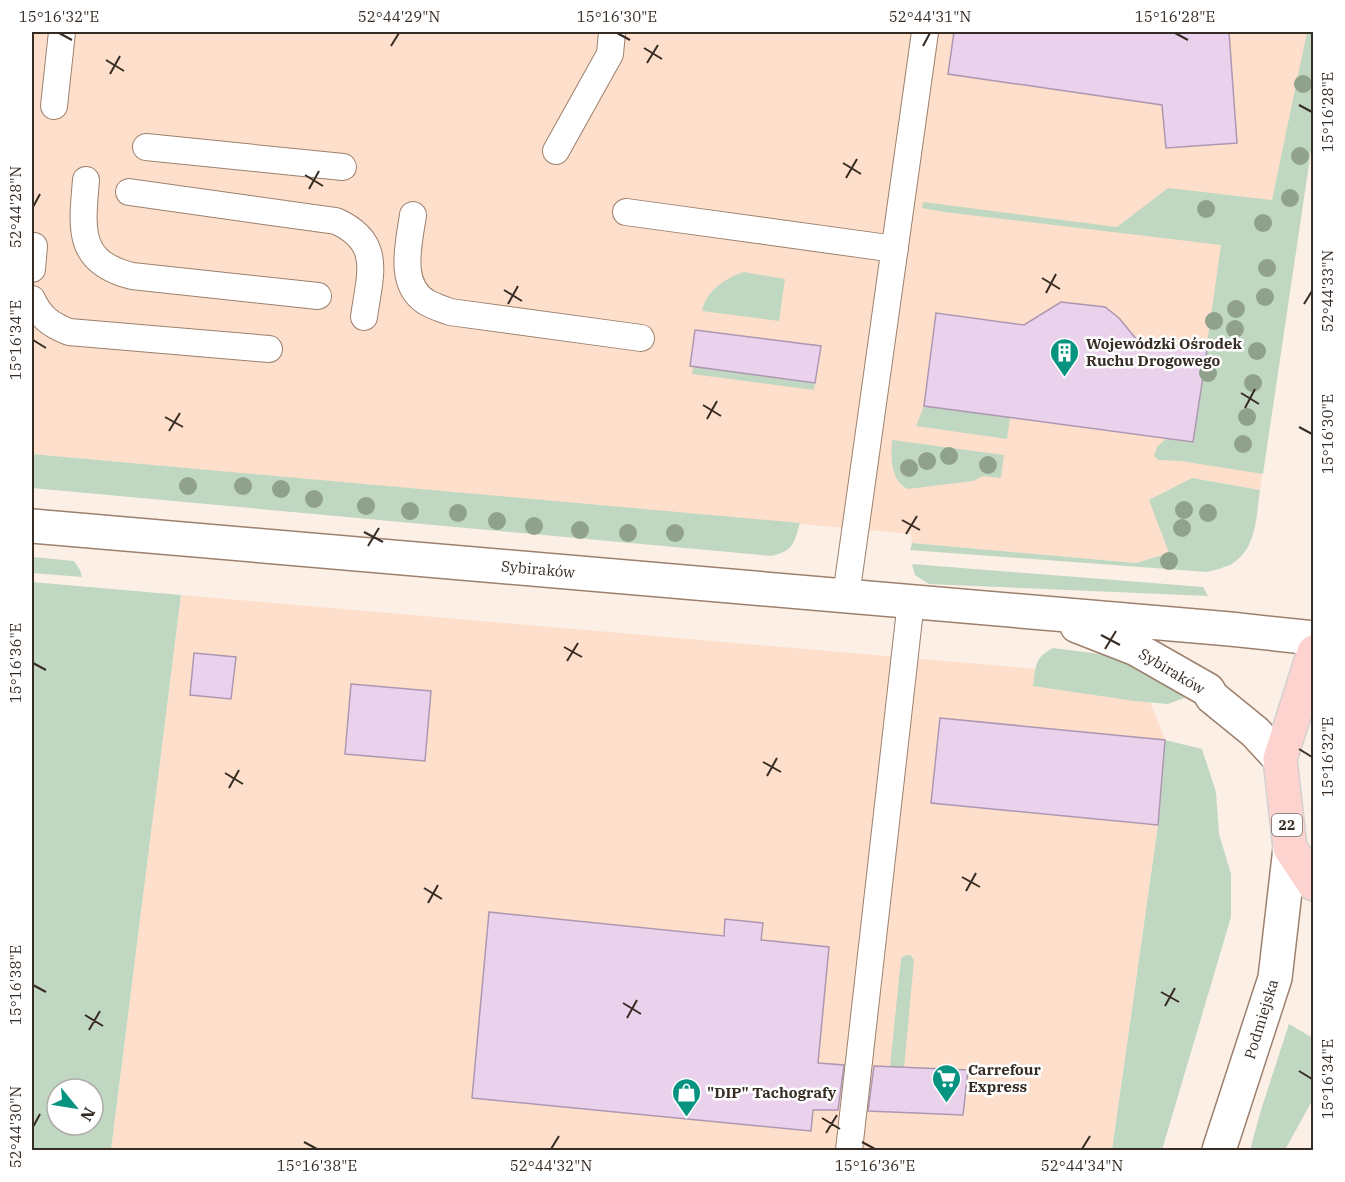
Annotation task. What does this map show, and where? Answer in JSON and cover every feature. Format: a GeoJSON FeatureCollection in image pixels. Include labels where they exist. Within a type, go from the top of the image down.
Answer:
{"type":"FeatureCollection","features":[{"type":"Feature","properties":{"kind":"main road","name":"22"},"geometry":{"type":"LineString","coordinates":[[1314,652],[1280,759],[1290,848],[1314,884]]}},
{"type":"Feature","properties":{"kind":"street","name":"Sybiraków"},"geometry":{"type":"LineString","coordinates":[[32,526],[1314,638]]}},
{"type":"Feature","properties":{"kind":"street","name":"Sybiraków"},"geometry":{"type":"LineString","coordinates":[[1045,613],[1136,649],[1208,690],[1212,697],[1255,732],[1280,759]]}},
{"type":"Feature","properties":{"kind":"street","name":"Podmiejska"},"geometry":{"type":"LineString","coordinates":[[1219,1150],[1275,978],[1290,848]]}},
{"type":"Feature","properties":{"kind":"lane"},"geometry":{"type":"LineString","coordinates":[[54,106],[62,32]]}},
{"type":"Feature","properties":{"kind":"lane"},"geometry":{"type":"LineString","coordinates":[[556,151],[610,54],[612,32]]}},
{"type":"Feature","properties":{"kind":"lane"},"geometry":{"type":"LineString","coordinates":[[846,596],[925,32]]}},
{"type":"Feature","properties":{"kind":"lane"},"geometry":{"type":"LineString","coordinates":[[146,147],[343,167]]}},
{"type":"Feature","properties":{"kind":"lane"},"geometry":{"type":"LineString","coordinates":[[86,180],[83,228],[88,246],[99,261],[114,272],[132,276],[318,296]]}},
{"type":"Feature","properties":{"kind":"lane"},"geometry":{"type":"LineString","coordinates":[[129,192],[336,221],[350,227],[369,251],[372,266],[364,316]]}},
{"type":"Feature","properties":{"kind":"lane"},"geometry":{"type":"LineString","coordinates":[[626,212],[895,249]]}},
{"type":"Feature","properties":{"kind":"lane"},"geometry":{"type":"LineString","coordinates":[[413,215],[406,269],[415,290],[426,302],[450,312],[641,338]]}},
{"type":"Feature","properties":{"kind":"lane"},"geometry":{"type":"LineString","coordinates":[[32,299],[40,315],[52,326],[69,332],[269,349]]}},
{"type":"Feature","properties":{"kind":"lane"},"geometry":{"type":"LineString","coordinates":[[849,1150],[911,601]]}},
{"type":"Feature","properties":{"kind":"shaded area"},"geometry":{"type":"Polygon","coordinates":[[[32,32],[1313,32],[1313,137],[1260,490],[1192,478],[1161,534],[1170,553],[1136,563],[912,543],[911,534],[32,454],[32,32]]]}},
{"type":"Feature","properties":{"kind":"shaded area"},"geometry":{"type":"Polygon","coordinates":[[[181,595],[1141,678],[1165,740],[1158,825],[1112,1150],[111,1150],[181,595]]]}},
{"type":"Feature","properties":{"kind":"green space"},"geometry":{"type":"Polygon","coordinates":[[[1307,32],[1313,32],[1313,137],[1263,474],[1181,461],[1158,460],[1154,456],[1157,447],[1166,439],[1193,442],[1221,245],[944,212],[922,208],[923,202],[1117,227],[1168,188],[1272,200],[1307,32]]]}},
{"type":"Feature","properties":{"kind":"green space"},"geometry":{"type":"Polygon","coordinates":[[[744,272],[785,279],[779,321],[702,311],[708,297],[717,286],[744,272]]]}},
{"type":"Feature","properties":{"kind":"green space"},"geometry":{"type":"Polygon","coordinates":[[[699,330],[750,337],[746,373],[815,383],[814,390],[692,374],[699,330]]]}},
{"type":"Feature","properties":{"kind":"green space"},"geometry":{"type":"Polygon","coordinates":[[[924,406],[1010,418],[1007,439],[916,426],[924,406]]]}},
{"type":"Feature","properties":{"kind":"green space"},"geometry":{"type":"Polygon","coordinates":[[[892,440],[1004,455],[1001,478],[983,476],[973,481],[908,489],[898,480],[893,468],[892,440]]]}},
{"type":"Feature","properties":{"kind":"green space"},"geometry":{"type":"Polygon","coordinates":[[[32,454],[800,523],[792,546],[784,552],[771,556],[32,488],[32,454]]]}},
{"type":"Feature","properties":{"kind":"green space"},"geometry":{"type":"Polygon","coordinates":[[[1192,478],[1260,490],[1256,522],[1250,542],[1246,551],[1230,565],[1207,572],[910,550],[912,543],[1136,563],[1169,553],[1149,500],[1192,478]]]}},
{"type":"Feature","properties":{"kind":"green space"},"geometry":{"type":"Polygon","coordinates":[[[32,557],[74,561],[82,577],[32,573],[32,557]]]}},
{"type":"Feature","properties":{"kind":"green space"},"geometry":{"type":"Polygon","coordinates":[[[912,564],[1203,587],[1208,596],[929,584],[915,575],[912,564]]]}},
{"type":"Feature","properties":{"kind":"green space"},"geometry":{"type":"Polygon","coordinates":[[[32,582],[181,595],[111,1150],[32,1150],[32,582]]]}},
{"type":"Feature","properties":{"kind":"green space"},"geometry":{"type":"Polygon","coordinates":[[[1053,648],[1108,655],[1149,672],[1185,693],[1184,698],[1168,704],[1033,686],[1039,659],[1053,648]]]}},
{"type":"Feature","properties":{"kind":"green space"},"geometry":{"type":"Polygon","coordinates":[[[1165,740],[1202,749],[1216,792],[1219,834],[1231,874],[1231,917],[1162,1150],[1112,1150],[1158,825],[1165,740]]]}},
{"type":"Feature","properties":{"kind":"green space"},"geometry":{"type":"Polygon","coordinates":[[[910,955],[914,960],[904,1068],[890,1067],[901,959],[903,956],[910,955]]]}},
{"type":"Feature","properties":{"kind":"green space"},"geometry":{"type":"Polygon","coordinates":[[[1289,1024],[1313,1038],[1313,1099],[1285,1150],[1250,1150],[1261,1110],[1289,1024]]]}},
{"type":"Feature","properties":{"kind":"building"},"geometry":{"type":"Polygon","coordinates":[[[954,32],[1229,32],[1237,143],[1166,148],[1162,105],[948,74],[954,32]]]}},
{"type":"Feature","properties":{"kind":"building","name":"Wojewódzki Ośrodek Ruchu Drogowego"},"geometry":{"type":"Polygon","coordinates":[[[1061,302],[1105,307],[1119,318],[1137,340],[1207,350],[1193,442],[924,406],[936,313],[1024,325],[1061,302]]]}},
{"type":"Feature","properties":{"kind":"building"},"geometry":{"type":"Polygon","coordinates":[[[695,330],[821,346],[815,383],[690,366],[695,330]]]}},
{"type":"Feature","properties":{"kind":"building"},"geometry":{"type":"Polygon","coordinates":[[[194,653],[236,657],[231,699],[190,695],[194,653]]]}},
{"type":"Feature","properties":{"kind":"building"},"geometry":{"type":"Polygon","coordinates":[[[351,684],[431,691],[425,761],[345,754],[351,684]]]}},
{"type":"Feature","properties":{"kind":"building"},"geometry":{"type":"Polygon","coordinates":[[[940,718],[1165,740],[1158,825],[931,803],[940,718]]]}},
{"type":"Feature","properties":{"kind":"building"},"geometry":{"type":"Polygon","coordinates":[[[489,912],[724,936],[725,919],[763,923],[761,940],[829,947],[818,1063],[844,1065],[838,1110],[813,1110],[811,1131],[472,1098],[489,912]]]}},
{"type":"Feature","properties":{"kind":"building"},"geometry":{"type":"Polygon","coordinates":[[[874,1066],[968,1070],[963,1115],[868,1111],[874,1066]]]}},
{"type":"Feature","properties":{"kind":"place","name":"Wojewódzki Ośrodek Ruchu Drogowego"},"geometry":{"type":"Point","coordinates":[1065,378]}},
{"type":"Feature","properties":{"kind":"place","name":"Carrefour Express"},"geometry":{"type":"Point","coordinates":[947,1104]}},
{"type":"Feature","properties":{"kind":"place","name":"\"DIP\" Tachografy"},"geometry":{"type":"Point","coordinates":[686,1118]}}]}
